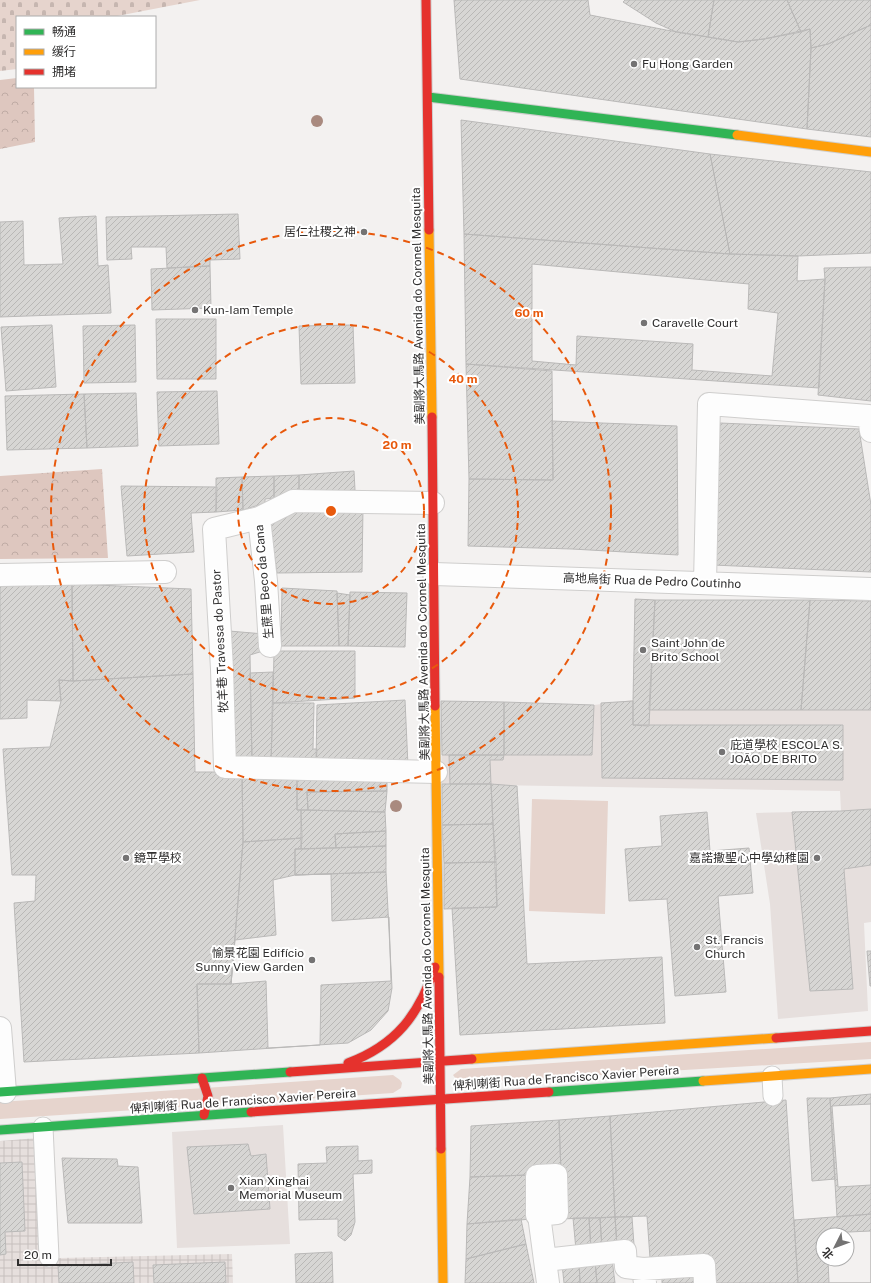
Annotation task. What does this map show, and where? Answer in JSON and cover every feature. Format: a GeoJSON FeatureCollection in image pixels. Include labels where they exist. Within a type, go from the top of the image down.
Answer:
{"type":"FeatureCollection","features":[{"type":"Feature","properties":{"kind":"street","name":"美副將大馬路 Avenida do Coronel Mesquita"},"geometry":{"type":"LineString","coordinates":[[426,0],[443,1283]]}},
{"type":"Feature","properties":{"kind":"street"},"geometry":{"type":"LineString","coordinates":[[428,97],[871,152]]}},
{"type":"Feature","properties":{"kind":"street"},"geometry":{"type":"LineString","coordinates":[[704,583],[709,404],[869,416],[871,431]]}},
{"type":"Feature","properties":{"kind":"street","name":"牧羊巷 Travessa do Pastor"},"geometry":{"type":"LineString","coordinates":[[433,503],[293,501],[259,518],[214,529],[222,669],[225,767],[436,772]]}},
{"type":"Feature","properties":{"kind":"street","name":"生蔗里 Beco da Cana"},"geometry":{"type":"LineString","coordinates":[[259,518],[266,581],[270,646]]}},
{"type":"Feature","properties":{"kind":"street"},"geometry":{"type":"LineString","coordinates":[[0,575],[165,572]]}},
{"type":"Feature","properties":{"kind":"street","name":"高地烏街 Rua de Pedro Coutinho"},"geometry":{"type":"LineString","coordinates":[[434,574],[871,589]]}},
{"type":"Feature","properties":{"kind":"street"},"geometry":{"type":"LineString","coordinates":[[319,1070],[352,1062],[373,1052],[392,1038],[408,1022],[428,988],[437,960],[439,937]]}},
{"type":"Feature","properties":{"kind":"street"},"geometry":{"type":"LineString","coordinates":[[0,1028],[2,1092]]}},
{"type":"Feature","properties":{"kind":"street","name":"俾利喇街 Rua de Francisco Xavier Pereira"},"geometry":{"type":"LineString","coordinates":[[2,1092],[871,1032]]}},
{"type":"Feature","properties":{"kind":"street","name":"俾利喇街 Rua de Francisco Xavier Pereira"},"geometry":{"type":"LineString","coordinates":[[0,1130],[871,1069]]}},
{"type":"Feature","properties":{"kind":"street"},"geometry":{"type":"LineString","coordinates":[[202,1078],[207,1090],[208,1103],[204,1115]]}},
{"type":"Feature","properties":{"kind":"street"},"geometry":{"type":"LineString","coordinates":[[539,1215],[548,1283]]}},
{"type":"Feature","properties":{"kind":"street"},"geometry":{"type":"LineString","coordinates":[[545,1260],[626,1251],[626,1267],[644,1276],[704,1266],[705,1283]]}},
{"type":"Feature","properties":{"kind":"lane"},"geometry":{"type":"LineString","coordinates":[[772,1076],[773,1096]]}},
{"type":"Feature","properties":{"kind":"lane"},"geometry":{"type":"LineString","coordinates":[[43,1127],[49,1257]]}},
{"type":"Feature","properties":{"kind":"shaded area"},"geometry":{"type":"Polygon","coordinates":[[[635,599],[655,600],[649,710],[871,710],[871,922],[864,923],[868,1011],[778,1019],[770,904],[756,813],[841,811],[840,791],[442,784],[442,755],[592,755],[594,705],[633,700],[635,599]]]}},
{"type":"Feature","properties":{"kind":"shaded area","name":"Xian Xinghai Memorial Museum"},"geometry":{"type":"Polygon","coordinates":[[[283,1125],[290,1244],[177,1248],[172,1132],[283,1125]]]}},
{"type":"Feature","properties":{"kind":"shaded area"},"geometry":{"type":"Polygon","coordinates":[[[50,1137],[59,1258],[232,1254],[233,1283],[0,1283],[0,1141],[50,1137]]]}},
{"type":"Feature","properties":{"kind":"green space"},"geometry":{"type":"Polygon","coordinates":[[[0,0],[200,0],[117,16],[16,16],[16,69],[0,71],[0,0]]]}},
{"type":"Feature","properties":{"kind":"green space"},"geometry":{"type":"Polygon","coordinates":[[[16,78],[16,88],[34,88],[35,142],[0,149],[0,80],[16,78]]]}},
{"type":"Feature","properties":{"kind":"green space"},"geometry":{"type":"Polygon","coordinates":[[[102,469],[108,558],[0,559],[0,476],[102,469]]]}},
{"type":"Feature","properties":{"kind":"green space"},"geometry":{"type":"Polygon","coordinates":[[[532,799],[608,801],[605,914],[529,911],[532,799]]]}},
{"type":"Feature","properties":{"kind":"green space"},"geometry":{"type":"Polygon","coordinates":[[[871,1042],[871,1059],[467,1083],[459,1083],[453,1075],[461,1069],[871,1042]]]}},
{"type":"Feature","properties":{"kind":"green space"},"geometry":{"type":"Polygon","coordinates":[[[393,1075],[402,1083],[401,1088],[393,1093],[0,1119],[0,1102],[393,1075]]]}},
{"type":"Feature","properties":{"kind":"building","name":"Fu Hong Garden"},"geometry":{"type":"Polygon","coordinates":[[[454,0],[588,0],[590,15],[738,42],[764,39],[810,29],[811,48],[807,129],[460,79],[454,0]]]}},
{"type":"Feature","properties":{"kind":"building"},"geometry":{"type":"Polygon","coordinates":[[[625,0],[714,0],[708,37],[676,32],[656,23],[623,2],[625,0]]]}},
{"type":"Feature","properties":{"kind":"building"},"geometry":{"type":"Polygon","coordinates":[[[714,0],[787,0],[801,32],[738,42],[708,37],[714,0]]]}},
{"type":"Feature","properties":{"kind":"building"},"geometry":{"type":"Polygon","coordinates":[[[787,0],[871,0],[871,25],[828,44],[811,48],[810,29],[801,32],[787,0]]]}},
{"type":"Feature","properties":{"kind":"building"},"geometry":{"type":"Polygon","coordinates":[[[871,25],[871,137],[807,129],[811,48],[828,44],[871,25]]]}},
{"type":"Feature","properties":{"kind":"building"},"geometry":{"type":"Polygon","coordinates":[[[461,120],[710,154],[730,254],[464,234],[461,120]]]}},
{"type":"Feature","properties":{"kind":"building"},"geometry":{"type":"Polygon","coordinates":[[[710,154],[871,172],[871,253],[798,256],[730,254],[710,154]]]}},
{"type":"Feature","properties":{"kind":"building"},"geometry":{"type":"Polygon","coordinates":[[[238,214],[240,259],[210,260],[210,266],[167,268],[166,247],[131,247],[132,259],[107,260],[106,217],[238,214]]]}},
{"type":"Feature","properties":{"kind":"building"},"geometry":{"type":"Polygon","coordinates":[[[96,216],[98,266],[108,265],[111,313],[0,317],[0,222],[23,221],[24,265],[63,264],[59,218],[96,216]]]}},
{"type":"Feature","properties":{"kind":"building","name":"Caravelle Court"},"geometry":{"type":"Polygon","coordinates":[[[464,234],[730,254],[798,256],[797,281],[825,279],[819,388],[466,364],[464,234]]]}},
{"type":"Feature","properties":{"kind":"building"},"geometry":{"type":"Polygon","coordinates":[[[532,264],[749,284],[748,309],[778,313],[772,376],[692,370],[693,344],[577,336],[576,365],[532,361],[532,264]]]}},
{"type":"Feature","properties":{"kind":"building"},"geometry":{"type":"Polygon","coordinates":[[[210,266],[211,308],[152,310],[151,269],[210,266]]]}},
{"type":"Feature","properties":{"kind":"building"},"geometry":{"type":"Polygon","coordinates":[[[871,267],[871,401],[818,395],[825,279],[824,268],[871,267]]]}},
{"type":"Feature","properties":{"kind":"building"},"geometry":{"type":"Polygon","coordinates":[[[156,319],[216,319],[216,379],[157,379],[156,319]]]}},
{"type":"Feature","properties":{"kind":"building"},"geometry":{"type":"Polygon","coordinates":[[[52,325],[56,387],[6,391],[1,327],[52,325]]]}},
{"type":"Feature","properties":{"kind":"building"},"geometry":{"type":"Polygon","coordinates":[[[135,325],[136,382],[84,383],[83,326],[135,325]]]}},
{"type":"Feature","properties":{"kind":"building"},"geometry":{"type":"Polygon","coordinates":[[[353,325],[355,383],[301,384],[299,326],[353,325]]]}},
{"type":"Feature","properties":{"kind":"building"},"geometry":{"type":"Polygon","coordinates":[[[466,364],[552,371],[553,480],[469,479],[466,364]]]}},
{"type":"Feature","properties":{"kind":"building"},"geometry":{"type":"Polygon","coordinates":[[[217,391],[219,444],[159,446],[157,392],[217,391]]]}},
{"type":"Feature","properties":{"kind":"building"},"geometry":{"type":"Polygon","coordinates":[[[136,393],[138,446],[87,448],[84,394],[136,393]]]}},
{"type":"Feature","properties":{"kind":"building"},"geometry":{"type":"Polygon","coordinates":[[[84,394],[87,448],[7,450],[5,396],[84,394]]]}},
{"type":"Feature","properties":{"kind":"building"},"geometry":{"type":"Polygon","coordinates":[[[552,421],[677,426],[678,555],[572,549],[468,546],[469,479],[553,480],[552,421]]]}},
{"type":"Feature","properties":{"kind":"building"},"geometry":{"type":"Polygon","coordinates":[[[720,423],[859,429],[871,505],[871,572],[713,565],[720,423]]]}},
{"type":"Feature","properties":{"kind":"building"},"geometry":{"type":"Polygon","coordinates":[[[354,471],[355,490],[299,495],[299,475],[354,471]]]}},
{"type":"Feature","properties":{"kind":"building"},"geometry":{"type":"Polygon","coordinates":[[[299,475],[299,495],[274,498],[274,476],[299,475]]]}},
{"type":"Feature","properties":{"kind":"building"},"geometry":{"type":"Polygon","coordinates":[[[274,476],[274,498],[265,499],[265,503],[243,510],[242,477],[274,476]]]}},
{"type":"Feature","properties":{"kind":"building"},"geometry":{"type":"Polygon","coordinates":[[[242,477],[243,510],[216,512],[216,478],[242,477]]]}},
{"type":"Feature","properties":{"kind":"building"},"geometry":{"type":"Polygon","coordinates":[[[121,486],[217,487],[216,512],[191,513],[194,552],[127,556],[121,486]]]}},
{"type":"Feature","properties":{"kind":"building"},"geometry":{"type":"Polygon","coordinates":[[[363,507],[362,572],[277,573],[269,518],[288,509],[363,507]]]}},
{"type":"Feature","properties":{"kind":"building"},"geometry":{"type":"Polygon","coordinates":[[[72,584],[191,589],[193,674],[73,681],[72,584]]]}},
{"type":"Feature","properties":{"kind":"building"},"geometry":{"type":"Polygon","coordinates":[[[72,584],[73,681],[59,680],[61,701],[27,700],[27,718],[0,719],[0,585],[72,584]]]}},
{"type":"Feature","properties":{"kind":"building"},"geometry":{"type":"Polygon","coordinates":[[[282,588],[337,591],[339,646],[281,646],[282,588]]]}},
{"type":"Feature","properties":{"kind":"building"},"geometry":{"type":"Polygon","coordinates":[[[350,592],[407,593],[405,647],[348,646],[350,592]]]}},
{"type":"Feature","properties":{"kind":"building"},"geometry":{"type":"Polygon","coordinates":[[[337,593],[350,595],[348,646],[339,646],[337,593]]]}},
{"type":"Feature","properties":{"kind":"building"},"geometry":{"type":"Polygon","coordinates":[[[635,599],[655,600],[649,726],[633,725],[635,599]]]}},
{"type":"Feature","properties":{"kind":"building"},"geometry":{"type":"Polygon","coordinates":[[[655,600],[810,600],[801,710],[649,710],[655,600]]]}},
{"type":"Feature","properties":{"kind":"building"},"geometry":{"type":"Polygon","coordinates":[[[810,600],[871,601],[871,710],[801,710],[810,600]]]}},
{"type":"Feature","properties":{"kind":"building"},"geometry":{"type":"Polygon","coordinates":[[[229,631],[264,634],[263,651],[250,655],[252,760],[232,760],[229,631]]]}},
{"type":"Feature","properties":{"kind":"building"},"geometry":{"type":"Polygon","coordinates":[[[274,651],[355,651],[355,698],[273,703],[274,651]]]}},
{"type":"Feature","properties":{"kind":"building"},"geometry":{"type":"Polygon","coordinates":[[[273,672],[271,764],[252,760],[250,673],[273,672]]]}},
{"type":"Feature","properties":{"kind":"building","name":"鏡平學校"},"geometry":{"type":"Polygon","coordinates":[[[193,674],[195,772],[242,772],[243,842],[231,984],[197,984],[199,1053],[24,1062],[14,903],[35,901],[36,875],[12,875],[3,749],[50,747],[61,701],[59,680],[73,681],[193,674]]]}},
{"type":"Feature","properties":{"kind":"building"},"geometry":{"type":"Polygon","coordinates":[[[405,700],[408,766],[316,765],[317,705],[405,700]]]}},
{"type":"Feature","properties":{"kind":"building"},"geometry":{"type":"Polygon","coordinates":[[[441,701],[504,702],[504,755],[442,755],[441,701]]]}},
{"type":"Feature","properties":{"kind":"building","name":"庇道學校 ESCOLA S. JOÃO DE BRITO"},"geometry":{"type":"Polygon","coordinates":[[[633,701],[633,725],[843,725],[843,780],[602,778],[601,703],[633,701]]]}},
{"type":"Feature","properties":{"kind":"building"},"geometry":{"type":"Polygon","coordinates":[[[504,702],[594,705],[592,755],[504,755],[504,702]]]}},
{"type":"Feature","properties":{"kind":"building"},"geometry":{"type":"Polygon","coordinates":[[[273,703],[314,703],[313,749],[317,749],[316,765],[271,764],[273,703]]]}},
{"type":"Feature","properties":{"kind":"building"},"geometry":{"type":"Polygon","coordinates":[[[449,755],[504,755],[503,760],[490,760],[491,784],[450,784],[449,755]]]}},
{"type":"Feature","properties":{"kind":"building"},"geometry":{"type":"Polygon","coordinates":[[[242,772],[297,774],[297,810],[301,810],[302,838],[243,842],[242,772]]]}},
{"type":"Feature","properties":{"kind":"building"},"geometry":{"type":"Polygon","coordinates":[[[297,774],[387,774],[387,791],[307,792],[308,810],[297,810],[297,774]]]}},
{"type":"Feature","properties":{"kind":"building"},"geometry":{"type":"Polygon","coordinates":[[[442,784],[491,784],[493,824],[442,825],[442,784]]]}},
{"type":"Feature","properties":{"kind":"building"},"geometry":{"type":"Polygon","coordinates":[[[491,784],[517,786],[527,964],[662,957],[665,1023],[460,1035],[452,908],[497,907],[491,784]]]}},
{"type":"Feature","properties":{"kind":"building"},"geometry":{"type":"Polygon","coordinates":[[[387,791],[385,812],[308,810],[307,792],[387,791]]]}},
{"type":"Feature","properties":{"kind":"building"},"geometry":{"type":"Polygon","coordinates":[[[871,809],[871,865],[844,869],[853,989],[810,991],[792,812],[871,809]]]}},
{"type":"Feature","properties":{"kind":"building"},"geometry":{"type":"Polygon","coordinates":[[[301,810],[385,812],[386,831],[335,834],[336,848],[301,849],[301,810]]]}},
{"type":"Feature","properties":{"kind":"building","name":"St. Francis Church"},"geometry":{"type":"Polygon","coordinates":[[[707,812],[710,851],[749,848],[753,893],[718,896],[726,992],[675,996],[667,899],[629,901],[625,849],[662,846],[660,816],[707,812]]]}},
{"type":"Feature","properties":{"kind":"building"},"geometry":{"type":"Polygon","coordinates":[[[493,824],[496,862],[444,863],[442,825],[493,824]]]}},
{"type":"Feature","properties":{"kind":"building"},"geometry":{"type":"Polygon","coordinates":[[[386,831],[386,846],[336,848],[335,834],[386,831]]]}},
{"type":"Feature","properties":{"kind":"building","name":"愉景花園 Edifício Sunny View Garden"},"geometry":{"type":"Polygon","coordinates":[[[302,838],[301,849],[295,849],[295,875],[386,872],[392,988],[388,1011],[371,1030],[348,1043],[199,1053],[197,984],[231,984],[243,842],[302,838]]]}},
{"type":"Feature","properties":{"kind":"building"},"geometry":{"type":"Polygon","coordinates":[[[386,846],[386,872],[295,875],[295,849],[386,846]]]}},
{"type":"Feature","properties":{"kind":"building"},"geometry":{"type":"Polygon","coordinates":[[[496,862],[497,907],[444,909],[444,863],[496,862]]]}},
{"type":"Feature","properties":{"kind":"building"},"geometry":{"type":"Polygon","coordinates":[[[331,874],[332,921],[389,917],[391,981],[321,985],[320,1045],[268,1048],[266,981],[231,984],[235,940],[276,935],[273,880],[295,875],[331,874]]]}},
{"type":"Feature","properties":{"kind":"building"},"geometry":{"type":"Polygon","coordinates":[[[867,951],[871,951],[871,986],[870,986],[867,951]]]}},
{"type":"Feature","properties":{"kind":"building"},"geometry":{"type":"Polygon","coordinates":[[[871,1094],[871,1214],[837,1217],[830,1098],[871,1094]]]}},
{"type":"Feature","properties":{"kind":"building"},"geometry":{"type":"Polygon","coordinates":[[[807,1098],[830,1098],[835,1179],[812,1181],[807,1098]]]}},
{"type":"Feature","properties":{"kind":"building"},"geometry":{"type":"Polygon","coordinates":[[[786,1100],[798,1283],[711,1283],[709,1254],[650,1258],[647,1216],[615,1217],[610,1116],[786,1100]]]}},
{"type":"Feature","properties":{"kind":"building"},"geometry":{"type":"Polygon","coordinates":[[[871,1104],[871,1185],[838,1187],[832,1106],[871,1104]]]}},
{"type":"Feature","properties":{"kind":"building"},"geometry":{"type":"Polygon","coordinates":[[[610,1116],[615,1217],[560,1219],[561,1172],[559,1120],[610,1116]]]}},
{"type":"Feature","properties":{"kind":"building"},"geometry":{"type":"Polygon","coordinates":[[[559,1120],[561,1172],[529,1175],[470,1177],[471,1126],[559,1120]]]}},
{"type":"Feature","properties":{"kind":"building"},"geometry":{"type":"Polygon","coordinates":[[[248,1144],[251,1156],[266,1154],[270,1209],[194,1214],[187,1147],[248,1144]]]}},
{"type":"Feature","properties":{"kind":"building"},"geometry":{"type":"Polygon","coordinates":[[[358,1146],[358,1161],[372,1160],[372,1173],[353,1174],[355,1222],[351,1235],[345,1241],[338,1236],[338,1219],[299,1220],[298,1164],[327,1163],[326,1147],[358,1146]]]}},
{"type":"Feature","properties":{"kind":"building"},"geometry":{"type":"Polygon","coordinates":[[[62,1158],[117,1159],[118,1166],[138,1167],[142,1223],[68,1223],[62,1158]]]}},
{"type":"Feature","properties":{"kind":"building"},"geometry":{"type":"Polygon","coordinates":[[[22,1162],[25,1231],[5,1232],[6,1254],[0,1255],[0,1163],[22,1162]]]}},
{"type":"Feature","properties":{"kind":"building"},"geometry":{"type":"Polygon","coordinates":[[[529,1175],[532,1219],[467,1224],[470,1177],[529,1175]]]}},
{"type":"Feature","properties":{"kind":"building"},"geometry":{"type":"Polygon","coordinates":[[[871,1214],[871,1283],[798,1283],[794,1220],[871,1214]]]}},
{"type":"Feature","properties":{"kind":"building"},"geometry":{"type":"Polygon","coordinates":[[[615,1217],[617,1246],[602,1248],[600,1218],[615,1217]]]}},
{"type":"Feature","properties":{"kind":"building"},"geometry":{"type":"Polygon","coordinates":[[[615,1217],[632,1217],[634,1245],[617,1246],[615,1217]]]}},
{"type":"Feature","properties":{"kind":"building"},"geometry":{"type":"Polygon","coordinates":[[[573,1218],[589,1218],[591,1249],[576,1250],[573,1218]]]}},
{"type":"Feature","properties":{"kind":"building"},"geometry":{"type":"Polygon","coordinates":[[[589,1218],[600,1218],[602,1248],[591,1249],[589,1218]]]}},
{"type":"Feature","properties":{"kind":"building"},"geometry":{"type":"Polygon","coordinates":[[[521,1219],[526,1244],[466,1259],[467,1224],[521,1219]]]}},
{"type":"Feature","properties":{"kind":"building"},"geometry":{"type":"Polygon","coordinates":[[[871,1231],[871,1283],[829,1283],[828,1267],[855,1267],[855,1232],[871,1231]]]}},
{"type":"Feature","properties":{"kind":"building"},"geometry":{"type":"Polygon","coordinates":[[[526,1244],[534,1283],[465,1283],[466,1259],[526,1244]]]}},
{"type":"Feature","properties":{"kind":"building"},"geometry":{"type":"Polygon","coordinates":[[[332,1252],[333,1283],[296,1283],[295,1254],[332,1252]]]}},
{"type":"Feature","properties":{"kind":"building"},"geometry":{"type":"Polygon","coordinates":[[[612,1259],[615,1283],[597,1283],[595,1261],[612,1259]]]}},
{"type":"Feature","properties":{"kind":"building"},"geometry":{"type":"Polygon","coordinates":[[[595,1261],[597,1283],[580,1283],[579,1262],[595,1261]]]}},
{"type":"Feature","properties":{"kind":"building"},"geometry":{"type":"Polygon","coordinates":[[[133,1262],[134,1283],[59,1283],[58,1266],[133,1262]]]}},
{"type":"Feature","properties":{"kind":"building"},"geometry":{"type":"Polygon","coordinates":[[[225,1262],[226,1283],[154,1283],[153,1265],[225,1262]]]}},
{"type":"Feature","properties":{"kind":"building"},"geometry":{"type":"Polygon","coordinates":[[[579,1262],[580,1283],[564,1283],[562,1264],[579,1262]]]}},
{"type":"Feature","properties":{"kind":"building"},"geometry":{"type":"Polygon","coordinates":[[[702,1277],[703,1283],[662,1283],[662,1278],[702,1277]]]}},
{"type":"Feature","properties":{"kind":"traffic: fast"},"geometry":{"type":"LineString","coordinates":[[428,97],[737,135]]}},
{"type":"Feature","properties":{"kind":"traffic: fast"},"geometry":{"type":"LineString","coordinates":[[0,1092],[290,1072]]}},
{"type":"Feature","properties":{"kind":"traffic: fast"},"geometry":{"type":"LineString","coordinates":[[549,1092],[703,1081]]}},
{"type":"Feature","properties":{"kind":"traffic: fast"},"geometry":{"type":"LineString","coordinates":[[0,1130],[251,1112]]}},
{"type":"Feature","properties":{"kind":"traffic: slow"},"geometry":{"type":"LineString","coordinates":[[737,135],[871,152]]}},
{"type":"Feature","properties":{"kind":"traffic: slow"},"geometry":{"type":"LineString","coordinates":[[429,230],[432,417]]}},
{"type":"Feature","properties":{"kind":"traffic: slow"},"geometry":{"type":"LineString","coordinates":[[435,706],[439,977]]}},
{"type":"Feature","properties":{"kind":"traffic: slow"},"geometry":{"type":"LineString","coordinates":[[472,1059],[776,1038]]}},
{"type":"Feature","properties":{"kind":"traffic: slow"},"geometry":{"type":"LineString","coordinates":[[703,1081],[871,1069]]}},
{"type":"Feature","properties":{"kind":"traffic: slow"},"geometry":{"type":"LineString","coordinates":[[441,1149],[443,1283]]}},
{"type":"Feature","properties":{"kind":"traffic: jam"},"geometry":{"type":"LineString","coordinates":[[426,0],[429,230]]}},
{"type":"Feature","properties":{"kind":"traffic: jam"},"geometry":{"type":"LineString","coordinates":[[432,417],[435,706]]}},
{"type":"Feature","properties":{"kind":"traffic: jam"},"geometry":{"type":"LineString","coordinates":[[348,1063],[365,1056],[380,1047],[404,1026],[421,1000],[435,967]]}},
{"type":"Feature","properties":{"kind":"traffic: jam"},"geometry":{"type":"LineString","coordinates":[[439,977],[441,1149]]}},
{"type":"Feature","properties":{"kind":"traffic: jam"},"geometry":{"type":"LineString","coordinates":[[776,1038],[871,1031]]}},
{"type":"Feature","properties":{"kind":"traffic: jam"},"geometry":{"type":"LineString","coordinates":[[290,1072],[472,1059]]}},
{"type":"Feature","properties":{"kind":"traffic: jam"},"geometry":{"type":"LineString","coordinates":[[202,1078],[208,1096],[204,1115]]}},
{"type":"Feature","properties":{"kind":"traffic: jam"},"geometry":{"type":"LineString","coordinates":[[251,1112],[549,1092]]}},
{"type":"Feature","properties":{"kind":"place","name":"Fu Hong Garden"},"geometry":{"type":"Point","coordinates":[634,64]}},
{"type":"Feature","properties":{"kind":"place","name":"居仁社稷之神"},"geometry":{"type":"Point","coordinates":[364,232]}},
{"type":"Feature","properties":{"kind":"place","name":"Kun-Iam Temple"},"geometry":{"type":"Point","coordinates":[195,310]}},
{"type":"Feature","properties":{"kind":"place","name":"Caravelle Court"},"geometry":{"type":"Point","coordinates":[644,323]}},
{"type":"Feature","properties":{"kind":"place","name":"Saint John de Brito School"},"geometry":{"type":"Point","coordinates":[643,650]}},
{"type":"Feature","properties":{"kind":"place","name":"庇道學校 ESCOLA S. JOÃO DE BRITO"},"geometry":{"type":"Point","coordinates":[722,752]}},
{"type":"Feature","properties":{"kind":"place","name":"鏡平學校"},"geometry":{"type":"Point","coordinates":[126,858]}},
{"type":"Feature","properties":{"kind":"place","name":"嘉諾撒聖心中學幼稚園"},"geometry":{"type":"Point","coordinates":[817,858]}},
{"type":"Feature","properties":{"kind":"place","name":"St. Francis Church"},"geometry":{"type":"Point","coordinates":[697,947]}},
{"type":"Feature","properties":{"kind":"place","name":"愉景花園 Edifício Sunny View Garden"},"geometry":{"type":"Point","coordinates":[312,960]}},
{"type":"Feature","properties":{"kind":"place","name":"Xian Xinghai Memorial Museum"},"geometry":{"type":"Point","coordinates":[231,1188]}}]}
